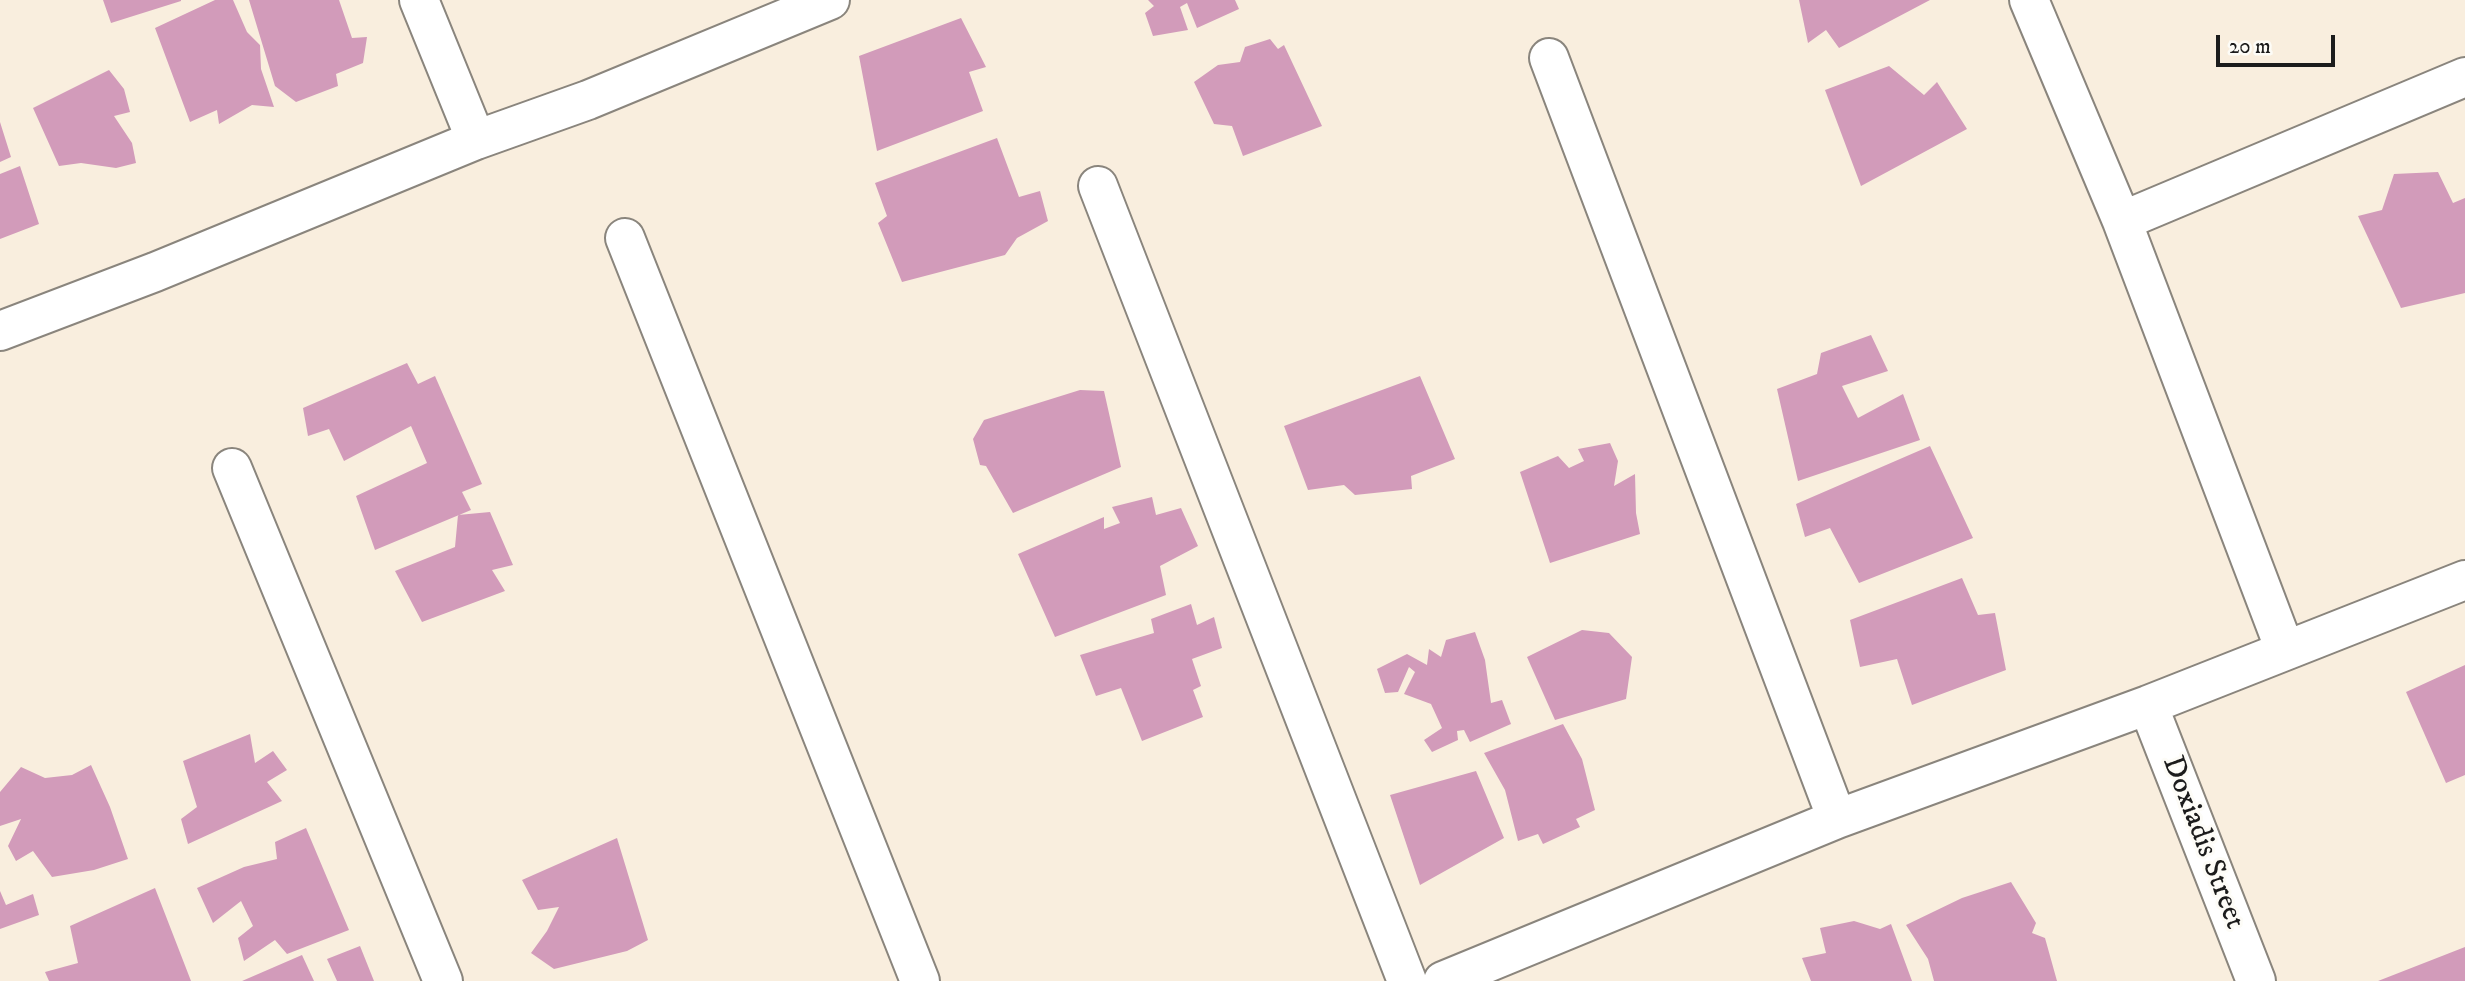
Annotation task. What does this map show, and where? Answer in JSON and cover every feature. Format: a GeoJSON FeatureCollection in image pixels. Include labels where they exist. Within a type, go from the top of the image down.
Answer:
{"type":"FeatureCollection","features":[{"type":"Feature","properties":{"kind":"street"},"geometry":{"type":"LineString","coordinates":[[419,0],[476,140]]}},
{"type":"Feature","properties":{"kind":"street"},"geometry":{"type":"LineString","coordinates":[[0,331],[155,272],[476,140],[588,100],[830,0]]}},
{"type":"Feature","properties":{"kind":"street"},"geometry":{"type":"LineString","coordinates":[[2029,0],[2122,221],[2285,650]]}},
{"type":"Feature","properties":{"kind":"street"},"geometry":{"type":"LineString","coordinates":[[1549,58],[1837,819]]}},
{"type":"Feature","properties":{"kind":"street"},"geometry":{"type":"LineString","coordinates":[[2122,221],[2465,78]]}},
{"type":"Feature","properties":{"kind":"street"},"geometry":{"type":"LineString","coordinates":[[1098,186],[1407,981]]}},
{"type":"Feature","properties":{"kind":"street"},"geometry":{"type":"LineString","coordinates":[[625,238],[920,981]]}},
{"type":"Feature","properties":{"kind":"street"},"geometry":{"type":"LineString","coordinates":[[232,468],[443,981]]}},
{"type":"Feature","properties":{"kind":"street"},"geometry":{"type":"LineString","coordinates":[[1443,981],[1837,819],[2148,705],[2465,580]]}},
{"type":"Feature","properties":{"kind":"street","name":"Doxiadis Street"},"geometry":{"type":"LineString","coordinates":[[2148,705],[2256,981]]}},
{"type":"Feature","properties":{"kind":"building"},"geometry":{"type":"Polygon","coordinates":[[[103,0],[181,0],[181,1],[111,23],[103,0]]]}},
{"type":"Feature","properties":{"kind":"building"},"geometry":{"type":"Polygon","coordinates":[[[215,0],[233,0],[247,32],[260,45],[261,69],[274,107],[252,105],[219,124],[217,110],[190,122],[155,28],[215,0]]]}},
{"type":"Feature","properties":{"kind":"building"},"geometry":{"type":"Polygon","coordinates":[[[249,0],[339,0],[352,38],[367,37],[363,63],[336,74],[338,86],[296,102],[275,86],[249,0]]]}},
{"type":"Feature","properties":{"kind":"building"},"geometry":{"type":"Polygon","coordinates":[[[1148,0],[1235,0],[1239,9],[1197,28],[1187,3],[1180,7],[1188,30],[1153,36],[1145,13],[1154,6],[1148,0]]]}},
{"type":"Feature","properties":{"kind":"building"},"geometry":{"type":"Polygon","coordinates":[[[1799,0],[1930,0],[1839,48],[1826,30],[1808,43],[1799,0]]]}},
{"type":"Feature","properties":{"kind":"building"},"geometry":{"type":"Polygon","coordinates":[[[961,18],[986,67],[969,72],[983,111],[877,151],[859,56],[961,18]]]}},
{"type":"Feature","properties":{"kind":"building"},"geometry":{"type":"Polygon","coordinates":[[[1270,39],[1278,49],[1284,45],[1322,126],[1243,156],[1232,126],[1214,124],[1194,82],[1218,65],[1240,62],[1245,47],[1270,39]]]}},
{"type":"Feature","properties":{"kind":"building"},"geometry":{"type":"Polygon","coordinates":[[[1889,66],[1924,95],[1937,82],[1967,129],[1861,186],[1825,90],[1889,66]]]}},
{"type":"Feature","properties":{"kind":"building"},"geometry":{"type":"Polygon","coordinates":[[[109,70],[124,89],[130,112],[114,116],[132,143],[136,163],[116,168],[81,163],[59,166],[33,108],[109,70]]]}},
{"type":"Feature","properties":{"kind":"building"},"geometry":{"type":"Polygon","coordinates":[[[0,122],[11,157],[0,162],[0,122]]]}},
{"type":"Feature","properties":{"kind":"building"},"geometry":{"type":"Polygon","coordinates":[[[997,138],[1019,197],[1040,191],[1048,221],[1017,238],[1005,255],[902,282],[878,223],[887,216],[875,183],[997,138]]]}},
{"type":"Feature","properties":{"kind":"building"},"geometry":{"type":"Polygon","coordinates":[[[20,166],[39,224],[0,239],[0,174],[20,166]]]}},
{"type":"Feature","properties":{"kind":"building"},"geometry":{"type":"Polygon","coordinates":[[[2438,172],[2453,203],[2465,198],[2465,293],[2401,308],[2358,216],[2382,210],[2394,174],[2438,172]]]}},
{"type":"Feature","properties":{"kind":"building"},"geometry":{"type":"Polygon","coordinates":[[[1871,335],[1888,371],[1842,386],[1858,418],[1903,394],[1920,440],[1798,481],[1777,389],[1817,374],[1821,353],[1871,335]]]}},
{"type":"Feature","properties":{"kind":"building"},"geometry":{"type":"Polygon","coordinates":[[[407,363],[418,384],[435,376],[482,484],[462,492],[471,510],[375,550],[356,496],[427,463],[411,426],[344,461],[329,429],[308,436],[303,408],[407,363]]]}},
{"type":"Feature","properties":{"kind":"building"},"geometry":{"type":"Polygon","coordinates":[[[1420,376],[1455,459],[1411,476],[1412,489],[1355,495],[1344,485],[1308,490],[1284,426],[1420,376]]]}},
{"type":"Feature","properties":{"kind":"building"},"geometry":{"type":"Polygon","coordinates":[[[1080,390],[1104,391],[1121,467],[1013,513],[986,466],[980,465],[973,439],[984,420],[1080,390]]]}},
{"type":"Feature","properties":{"kind":"building"},"geometry":{"type":"Polygon","coordinates":[[[1610,443],[1618,461],[1614,486],[1635,474],[1636,513],[1640,534],[1550,563],[1520,472],[1558,456],[1569,468],[1584,461],[1578,449],[1610,443]]]}},
{"type":"Feature","properties":{"kind":"building"},"geometry":{"type":"Polygon","coordinates":[[[1930,446],[1973,538],[1859,583],[1830,528],[1805,537],[1796,504],[1930,446]]]}},
{"type":"Feature","properties":{"kind":"building"},"geometry":{"type":"Polygon","coordinates":[[[1152,497],[1156,515],[1181,508],[1198,546],[1160,566],[1166,595],[1055,637],[1018,554],[1104,517],[1104,529],[1120,523],[1112,507],[1152,497]]]}},
{"type":"Feature","properties":{"kind":"building"},"geometry":{"type":"Polygon","coordinates":[[[490,512],[513,565],[492,570],[505,591],[422,622],[395,571],[455,547],[458,515],[490,512]]]}},
{"type":"Feature","properties":{"kind":"building"},"geometry":{"type":"Polygon","coordinates":[[[1962,578],[1978,615],[1995,613],[2006,670],[1912,705],[1897,659],[1860,667],[1850,620],[1962,578]]]}},
{"type":"Feature","properties":{"kind":"building"},"geometry":{"type":"Polygon","coordinates":[[[1191,604],[1197,625],[1214,617],[1222,648],[1192,659],[1201,686],[1193,690],[1203,717],[1142,741],[1121,688],[1096,696],[1080,655],[1154,633],[1151,619],[1191,604]]]}},
{"type":"Feature","properties":{"kind":"building"},"geometry":{"type":"Polygon","coordinates":[[[1582,630],[1609,633],[1632,657],[1626,699],[1555,720],[1527,657],[1582,630]]]}},
{"type":"Feature","properties":{"kind":"building"},"geometry":{"type":"Polygon","coordinates":[[[1475,632],[1485,660],[1491,703],[1502,700],[1511,724],[1470,742],[1464,730],[1457,731],[1458,740],[1432,752],[1424,740],[1442,728],[1431,704],[1404,694],[1415,672],[1409,667],[1398,692],[1385,693],[1377,669],[1407,654],[1427,665],[1429,649],[1441,657],[1446,640],[1475,632]]]}},
{"type":"Feature","properties":{"kind":"building"},"geometry":{"type":"Polygon","coordinates":[[[2465,665],[2465,775],[2446,783],[2406,692],[2465,665]]]}},
{"type":"Feature","properties":{"kind":"building"},"geometry":{"type":"Polygon","coordinates":[[[1563,724],[1582,759],[1595,810],[1576,819],[1580,827],[1543,844],[1538,834],[1518,841],[1505,790],[1484,753],[1563,724]]]}},
{"type":"Feature","properties":{"kind":"building"},"geometry":{"type":"Polygon","coordinates":[[[250,734],[255,763],[273,751],[287,770],[267,782],[282,801],[188,844],[181,819],[197,807],[183,761],[250,734]]]}},
{"type":"Feature","properties":{"kind":"building"},"geometry":{"type":"Polygon","coordinates":[[[91,765],[110,807],[128,859],[94,870],[52,877],[33,851],[16,861],[8,846],[21,819],[0,826],[0,792],[21,767],[45,778],[72,775],[91,765]]]}},
{"type":"Feature","properties":{"kind":"building"},"geometry":{"type":"Polygon","coordinates":[[[1476,771],[1504,838],[1420,885],[1390,795],[1476,771]]]}},
{"type":"Feature","properties":{"kind":"building"},"geometry":{"type":"Polygon","coordinates":[[[306,828],[349,930],[287,954],[275,940],[244,961],[238,938],[253,926],[241,901],[213,923],[197,888],[244,867],[277,859],[275,842],[306,828]]]}},
{"type":"Feature","properties":{"kind":"building"},"geometry":{"type":"Polygon","coordinates":[[[617,838],[648,940],[627,951],[554,969],[531,953],[547,931],[559,907],[538,910],[522,880],[617,838]]]}},
{"type":"Feature","properties":{"kind":"building"},"geometry":{"type":"Polygon","coordinates":[[[2011,882],[2036,923],[2032,933],[2045,938],[2057,981],[1934,981],[1928,959],[1906,925],[1962,898],[2011,882]]]}},
{"type":"Feature","properties":{"kind":"building"},"geometry":{"type":"Polygon","coordinates":[[[155,888],[191,981],[49,981],[45,972],[78,963],[70,926],[155,888]]]}},
{"type":"Feature","properties":{"kind":"building"},"geometry":{"type":"Polygon","coordinates":[[[0,891],[6,905],[33,894],[39,915],[0,929],[0,891]]]}},
{"type":"Feature","properties":{"kind":"building"},"geometry":{"type":"Polygon","coordinates":[[[1854,921],[1880,929],[1891,924],[1912,981],[1811,981],[1802,958],[1826,953],[1820,928],[1854,921]]]}},
{"type":"Feature","properties":{"kind":"building"},"geometry":{"type":"Polygon","coordinates":[[[360,946],[374,981],[337,981],[327,959],[360,946]]]}},
{"type":"Feature","properties":{"kind":"building"},"geometry":{"type":"Polygon","coordinates":[[[2465,947],[2465,981],[2378,981],[2465,947]]]}},
{"type":"Feature","properties":{"kind":"building"},"geometry":{"type":"Polygon","coordinates":[[[302,955],[314,981],[242,981],[302,955]]]}}]}
